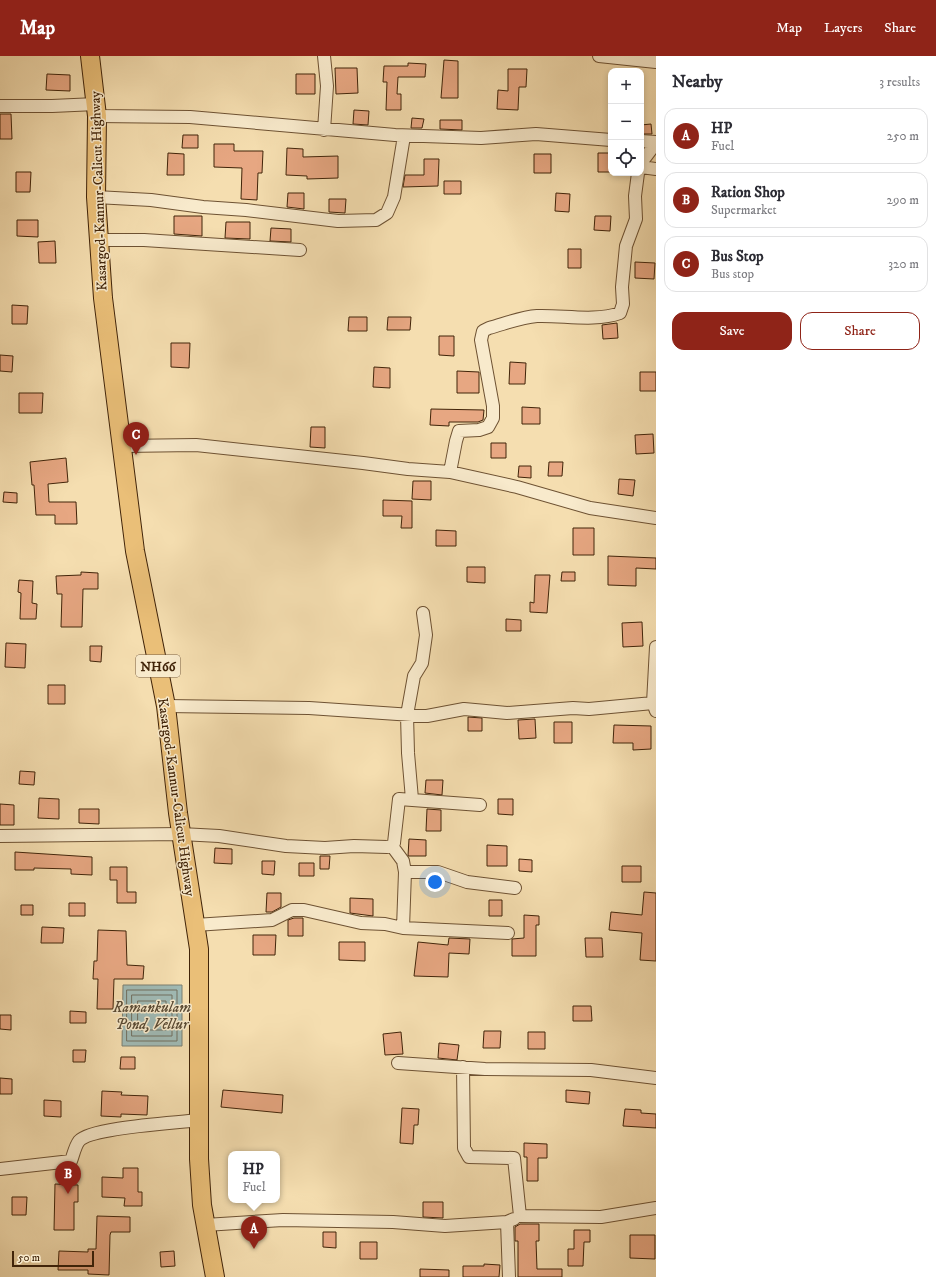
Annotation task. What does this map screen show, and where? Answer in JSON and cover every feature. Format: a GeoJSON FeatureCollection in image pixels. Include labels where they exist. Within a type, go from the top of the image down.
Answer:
{"type":"FeatureCollection","features":[{"type":"Feature","properties":{"kind":"highway","name":"Kasargod-Kannur-Calicut Highway"},"geometry":{"type":"LineString","coordinates":[[90,56],[96,110],[96,197],[103,298],[135,551],[166,706],[181,834],[199,949],[198,1120],[202,1205],[215,1277]]}},
{"type":"Feature","properties":{"kind":"street"},"geometry":{"type":"LineString","coordinates":[[324,56],[327,86],[324,130]]}},
{"type":"Feature","properties":{"kind":"street"},"geometry":{"type":"LineString","coordinates":[[599,56],[634,61],[656,62]]}},
{"type":"Feature","properties":{"kind":"street"},"geometry":{"type":"LineString","coordinates":[[0,106],[52,106],[404,136],[481,138],[536,134],[608,140]]}},
{"type":"Feature","properties":{"kind":"street"},"geometry":{"type":"LineString","coordinates":[[96,197],[151,200],[203,208],[246,210],[338,221],[376,220],[387,213],[394,197],[404,136]]}},
{"type":"Feature","properties":{"kind":"street"},"geometry":{"type":"LineString","coordinates":[[644,142],[656,143]]}},
{"type":"Feature","properties":{"kind":"street"},"geometry":{"type":"LineString","coordinates":[[644,159],[656,143]]}},
{"type":"Feature","properties":{"kind":"street"},"geometry":{"type":"LineString","coordinates":[[644,167],[656,169]]}},
{"type":"Feature","properties":{"kind":"street"},"geometry":{"type":"LineString","coordinates":[[450,472],[456,441],[460,432],[479,430],[488,427],[493,418],[493,406],[481,340],[483,332],[489,328],[535,316],[612,316],[620,313],[623,304],[622,287],[626,246],[636,219],[635,196],[638,176]]}},
{"type":"Feature","properties":{"kind":"street"},"geometry":{"type":"LineString","coordinates":[[99,240],[144,240],[300,250]]}},
{"type":"Feature","properties":{"kind":"street"},"geometry":{"type":"LineString","coordinates":[[122,446],[196,445],[363,462],[408,469],[450,472],[517,486],[590,508],[656,518]]}},
{"type":"Feature","properties":{"kind":"street"},"geometry":{"type":"LineString","coordinates":[[412,799],[408,754],[407,715],[414,676],[422,663],[426,635],[423,613]]}},
{"type":"Feature","properties":{"kind":"street"},"geometry":{"type":"LineString","coordinates":[[166,706],[309,708],[427,716],[464,709],[507,713],[567,708],[589,709],[654,707],[656,647]]}},
{"type":"Feature","properties":{"kind":"street"},"geometry":{"type":"LineString","coordinates":[[404,928],[405,872],[403,861],[392,846],[399,799],[480,805]]}},
{"type":"Feature","properties":{"kind":"street"},"geometry":{"type":"LineString","coordinates":[[0,836],[181,834],[219,836],[286,846],[325,848],[392,846]]}},
{"type":"Feature","properties":{"kind":"street"},"geometry":{"type":"LineString","coordinates":[[405,872],[438,872],[467,882],[515,888]]}},
{"type":"Feature","properties":{"kind":"street"},"geometry":{"type":"LineString","coordinates":[[195,924],[272,920],[292,910],[304,910],[346,921],[404,928],[508,933]]}},
{"type":"Feature","properties":{"kind":"street"},"geometry":{"type":"LineString","coordinates":[[398,1063],[485,1069],[591,1070],[656,1078]]}},
{"type":"Feature","properties":{"kind":"street"},"geometry":{"type":"LineString","coordinates":[[463,1067],[464,1148],[469,1157],[514,1158],[520,1216]]}},
{"type":"Feature","properties":{"kind":"street"},"geometry":{"type":"LineString","coordinates":[[0,1169],[71,1162],[80,1141],[92,1134],[133,1127],[198,1120]]}},
{"type":"Feature","properties":{"kind":"street"},"geometry":{"type":"LineString","coordinates":[[205,1225],[283,1220],[393,1222],[445,1226],[507,1222],[520,1216],[586,1218],[656,1208]]}},
{"type":"Feature","properties":{"kind":"street"},"geometry":{"type":"LineString","coordinates":[[507,1222],[509,1277]]}},
{"type":"Feature","properties":{"kind":"water","name":"Ramankulam Pond, Vellur"},"geometry":{"type":"Polygon","coordinates":[[[123,985],[182,985],[182,1046],[122,1046],[123,985]]]}},
{"type":"Feature","properties":{"kind":"building"},"geometry":{"type":"Polygon","coordinates":[[[444,60],[458,61],[458,98],[441,98],[444,60]]]}},
{"type":"Feature","properties":{"kind":"building"},"geometry":{"type":"Polygon","coordinates":[[[408,63],[426,64],[425,77],[398,77],[397,94],[401,94],[401,110],[386,110],[387,82],[383,82],[384,66],[408,66],[408,63]]]}},
{"type":"Feature","properties":{"kind":"building"},"geometry":{"type":"Polygon","coordinates":[[[335,68],[357,68],[358,93],[336,94],[335,68]]]}},
{"type":"Feature","properties":{"kind":"building"},"geometry":{"type":"Polygon","coordinates":[[[508,69],[527,69],[526,87],[519,87],[518,110],[497,109],[498,90],[508,91],[508,69]]]}},
{"type":"Feature","properties":{"kind":"building"},"geometry":{"type":"Polygon","coordinates":[[[47,74],[70,75],[70,91],[46,90],[47,74]]]}},
{"type":"Feature","properties":{"kind":"building"},"geometry":{"type":"Polygon","coordinates":[[[296,74],[315,74],[315,94],[296,94],[296,74]]]}},
{"type":"Feature","properties":{"kind":"building"},"geometry":{"type":"Polygon","coordinates":[[[354,110],[369,111],[368,125],[353,124],[354,110]]]}},
{"type":"Feature","properties":{"kind":"building"},"geometry":{"type":"Polygon","coordinates":[[[0,114],[11,114],[12,139],[0,139],[0,114]]]}},
{"type":"Feature","properties":{"kind":"building"},"geometry":{"type":"Polygon","coordinates":[[[412,118],[424,119],[422,128],[411,128],[412,118]]]}},
{"type":"Feature","properties":{"kind":"building"},"geometry":{"type":"Polygon","coordinates":[[[440,120],[462,120],[462,130],[440,129],[440,120]]]}},
{"type":"Feature","properties":{"kind":"building"},"geometry":{"type":"Polygon","coordinates":[[[651,124],[652,134],[644,134],[644,125],[651,124]]]}},
{"type":"Feature","properties":{"kind":"building"},"geometry":{"type":"Polygon","coordinates":[[[183,135],[198,135],[198,148],[182,148],[183,135]]]}},
{"type":"Feature","properties":{"kind":"building"},"geometry":{"type":"Polygon","coordinates":[[[214,144],[234,144],[234,151],[263,151],[262,173],[258,173],[257,200],[241,199],[242,168],[214,167],[214,144]]]}},
{"type":"Feature","properties":{"kind":"building"},"geometry":{"type":"Polygon","coordinates":[[[287,148],[303,149],[303,157],[338,156],[338,178],[307,179],[307,176],[286,175],[287,148]]]}},
{"type":"Feature","properties":{"kind":"building"},"geometry":{"type":"Polygon","coordinates":[[[168,153],[184,154],[184,175],[167,175],[168,153]]]}},
{"type":"Feature","properties":{"kind":"building"},"geometry":{"type":"Polygon","coordinates":[[[598,153],[608,153],[608,172],[598,172],[598,153]]]}},
{"type":"Feature","properties":{"kind":"building"},"geometry":{"type":"Polygon","coordinates":[[[534,154],[551,154],[551,173],[534,173],[534,154]]]}},
{"type":"Feature","properties":{"kind":"building"},"geometry":{"type":"Polygon","coordinates":[[[424,159],[439,159],[438,186],[403,187],[405,175],[424,175],[424,159]]]}},
{"type":"Feature","properties":{"kind":"building"},"geometry":{"type":"Polygon","coordinates":[[[16,172],[31,172],[30,192],[16,192],[16,172]]]}},
{"type":"Feature","properties":{"kind":"building"},"geometry":{"type":"Polygon","coordinates":[[[444,181],[461,181],[461,194],[444,194],[444,181]]]}},
{"type":"Feature","properties":{"kind":"building"},"geometry":{"type":"Polygon","coordinates":[[[288,193],[304,193],[304,209],[287,207],[288,193]]]}},
{"type":"Feature","properties":{"kind":"building"},"geometry":{"type":"Polygon","coordinates":[[[556,193],[570,194],[569,212],[555,211],[556,193]]]}},
{"type":"Feature","properties":{"kind":"building"},"geometry":{"type":"Polygon","coordinates":[[[329,199],[346,199],[345,213],[329,212],[329,199]]]}},
{"type":"Feature","properties":{"kind":"building"},"geometry":{"type":"Polygon","coordinates":[[[174,216],[202,216],[202,236],[174,234],[174,216]]]}},
{"type":"Feature","properties":{"kind":"building"},"geometry":{"type":"Polygon","coordinates":[[[595,216],[611,216],[610,231],[594,230],[595,216]]]}},
{"type":"Feature","properties":{"kind":"building"},"geometry":{"type":"Polygon","coordinates":[[[17,220],[38,220],[38,237],[17,236],[17,220]]]}},
{"type":"Feature","properties":{"kind":"building"},"geometry":{"type":"Polygon","coordinates":[[[226,222],[250,222],[250,239],[225,238],[226,222]]]}},
{"type":"Feature","properties":{"kind":"building"},"geometry":{"type":"Polygon","coordinates":[[[271,228],[291,229],[291,242],[270,241],[271,228]]]}},
{"type":"Feature","properties":{"kind":"building"},"geometry":{"type":"Polygon","coordinates":[[[55,241],[56,263],[39,263],[38,242],[55,241]]]}},
{"type":"Feature","properties":{"kind":"building"},"geometry":{"type":"Polygon","coordinates":[[[568,249],[581,249],[581,268],[568,268],[568,249]]]}},
{"type":"Feature","properties":{"kind":"building"},"geometry":{"type":"Polygon","coordinates":[[[635,262],[655,263],[654,279],[635,278],[635,262]]]}},
{"type":"Feature","properties":{"kind":"building"},"geometry":{"type":"Polygon","coordinates":[[[12,305],[28,306],[27,324],[12,324],[12,305]]]}},
{"type":"Feature","properties":{"kind":"building"},"geometry":{"type":"Polygon","coordinates":[[[349,317],[367,317],[367,331],[348,331],[349,317]]]}},
{"type":"Feature","properties":{"kind":"building"},"geometry":{"type":"Polygon","coordinates":[[[388,317],[411,317],[410,330],[387,330],[388,317]]]}},
{"type":"Feature","properties":{"kind":"building"},"geometry":{"type":"Polygon","coordinates":[[[617,323],[618,338],[603,339],[602,325],[617,323]]]}},
{"type":"Feature","properties":{"kind":"building"},"geometry":{"type":"Polygon","coordinates":[[[439,336],[454,336],[454,356],[439,355],[439,336]]]}},
{"type":"Feature","properties":{"kind":"building"},"geometry":{"type":"Polygon","coordinates":[[[171,343],[190,343],[189,368],[171,367],[171,343]]]}},
{"type":"Feature","properties":{"kind":"building"},"geometry":{"type":"Polygon","coordinates":[[[0,355],[13,356],[12,372],[0,371],[0,355]]]}},
{"type":"Feature","properties":{"kind":"building"},"geometry":{"type":"Polygon","coordinates":[[[510,362],[526,363],[525,384],[509,384],[510,362]]]}},
{"type":"Feature","properties":{"kind":"building"},"geometry":{"type":"Polygon","coordinates":[[[374,367],[390,368],[390,388],[373,387],[374,367]]]}},
{"type":"Feature","properties":{"kind":"building"},"geometry":{"type":"Polygon","coordinates":[[[457,371],[479,372],[479,393],[457,393],[457,371]]]}},
{"type":"Feature","properties":{"kind":"building"},"geometry":{"type":"Polygon","coordinates":[[[640,372],[656,372],[656,391],[640,391],[640,372]]]}},
{"type":"Feature","properties":{"kind":"building"},"geometry":{"type":"Polygon","coordinates":[[[19,393],[43,393],[42,413],[19,413],[19,393]]]}},
{"type":"Feature","properties":{"kind":"building"},"geometry":{"type":"Polygon","coordinates":[[[522,407],[540,408],[540,424],[522,424],[522,407]]]}},
{"type":"Feature","properties":{"kind":"building"},"geometry":{"type":"Polygon","coordinates":[[[431,409],[484,410],[483,420],[478,422],[449,422],[449,426],[430,425],[431,409]]]}},
{"type":"Feature","properties":{"kind":"building"},"geometry":{"type":"Polygon","coordinates":[[[311,427],[325,427],[325,448],[310,447],[311,427]]]}},
{"type":"Feature","properties":{"kind":"building"},"geometry":{"type":"Polygon","coordinates":[[[653,434],[654,453],[636,454],[635,435],[653,434]]]}},
{"type":"Feature","properties":{"kind":"building"},"geometry":{"type":"Polygon","coordinates":[[[491,443],[506,443],[506,458],[491,458],[491,443]]]}},
{"type":"Feature","properties":{"kind":"building"},"geometry":{"type":"Polygon","coordinates":[[[66,458],[68,482],[48,484],[49,502],[76,502],[77,524],[55,524],[55,515],[36,515],[34,485],[32,485],[30,462],[66,458]]]}},
{"type":"Feature","properties":{"kind":"building"},"geometry":{"type":"Polygon","coordinates":[[[549,462],[563,462],[562,476],[548,476],[549,462]]]}},
{"type":"Feature","properties":{"kind":"building"},"geometry":{"type":"Polygon","coordinates":[[[519,466],[531,466],[531,478],[518,477],[519,466]]]}},
{"type":"Feature","properties":{"kind":"building"},"geometry":{"type":"Polygon","coordinates":[[[619,479],[635,480],[633,496],[618,494],[619,479]]]}},
{"type":"Feature","properties":{"kind":"building"},"geometry":{"type":"Polygon","coordinates":[[[413,481],[431,481],[431,500],[412,499],[413,481]]]}},
{"type":"Feature","properties":{"kind":"building"},"geometry":{"type":"Polygon","coordinates":[[[4,492],[17,493],[17,503],[3,502],[4,492]]]}},
{"type":"Feature","properties":{"kind":"building"},"geometry":{"type":"Polygon","coordinates":[[[383,500],[412,501],[412,528],[401,528],[402,516],[383,516],[383,500]]]}},
{"type":"Feature","properties":{"kind":"building"},"geometry":{"type":"Polygon","coordinates":[[[573,528],[594,528],[594,555],[573,555],[573,528]]]}},
{"type":"Feature","properties":{"kind":"building"},"geometry":{"type":"Polygon","coordinates":[[[436,530],[456,531],[456,546],[436,546],[436,530]]]}},
{"type":"Feature","properties":{"kind":"building"},"geometry":{"type":"Polygon","coordinates":[[[608,556],[656,558],[656,569],[636,568],[636,586],[608,585],[608,556]]]}},
{"type":"Feature","properties":{"kind":"building"},"geometry":{"type":"Polygon","coordinates":[[[467,567],[485,567],[485,583],[467,582],[467,567]]]}},
{"type":"Feature","properties":{"kind":"building"},"geometry":{"type":"Polygon","coordinates":[[[81,572],[98,573],[98,589],[83,589],[82,627],[61,627],[62,594],[57,594],[56,576],[81,575],[81,572]]]}},
{"type":"Feature","properties":{"kind":"building"},"geometry":{"type":"Polygon","coordinates":[[[562,572],[575,572],[575,581],[561,581],[562,572]]]}},
{"type":"Feature","properties":{"kind":"building"},"geometry":{"type":"Polygon","coordinates":[[[535,575],[550,575],[547,613],[530,612],[530,602],[534,603],[535,575]]]}},
{"type":"Feature","properties":{"kind":"building"},"geometry":{"type":"Polygon","coordinates":[[[19,580],[33,581],[32,603],[37,604],[36,619],[20,619],[21,593],[18,592],[19,580]]]}},
{"type":"Feature","properties":{"kind":"building"},"geometry":{"type":"Polygon","coordinates":[[[506,619],[521,620],[521,631],[506,631],[506,619]]]}},
{"type":"Feature","properties":{"kind":"building"},"geometry":{"type":"Polygon","coordinates":[[[642,622],[643,646],[623,647],[622,623],[642,622]]]}},
{"type":"Feature","properties":{"kind":"building"},"geometry":{"type":"Polygon","coordinates":[[[6,643],[26,644],[25,668],[5,667],[6,643]]]}},
{"type":"Feature","properties":{"kind":"building"},"geometry":{"type":"Polygon","coordinates":[[[90,646],[102,646],[101,662],[90,661],[90,646]]]}},
{"type":"Feature","properties":{"kind":"building"},"geometry":{"type":"Polygon","coordinates":[[[48,685],[65,685],[65,704],[48,704],[48,685]]]}},
{"type":"Feature","properties":{"kind":"building"},"geometry":{"type":"Polygon","coordinates":[[[468,717],[482,718],[482,731],[468,731],[468,717]]]}},
{"type":"Feature","properties":{"kind":"building"},"geometry":{"type":"Polygon","coordinates":[[[535,719],[536,738],[519,739],[518,720],[535,719]]]}},
{"type":"Feature","properties":{"kind":"building"},"geometry":{"type":"Polygon","coordinates":[[[554,722],[572,722],[572,743],[554,743],[554,722]]]}},
{"type":"Feature","properties":{"kind":"building"},"geometry":{"type":"Polygon","coordinates":[[[614,725],[651,726],[651,749],[633,750],[633,743],[613,743],[614,725]]]}},
{"type":"Feature","properties":{"kind":"building"},"geometry":{"type":"Polygon","coordinates":[[[20,771],[35,772],[34,785],[19,784],[20,771]]]}},
{"type":"Feature","properties":{"kind":"building"},"geometry":{"type":"Polygon","coordinates":[[[426,780],[443,780],[442,795],[425,793],[426,780]]]}},
{"type":"Feature","properties":{"kind":"building"},"geometry":{"type":"Polygon","coordinates":[[[39,798],[59,799],[59,819],[38,818],[39,798]]]}},
{"type":"Feature","properties":{"kind":"building"},"geometry":{"type":"Polygon","coordinates":[[[498,799],[513,799],[513,815],[498,814],[498,799]]]}},
{"type":"Feature","properties":{"kind":"building"},"geometry":{"type":"Polygon","coordinates":[[[0,804],[14,805],[14,825],[0,825],[0,804]]]}},
{"type":"Feature","properties":{"kind":"building"},"geometry":{"type":"Polygon","coordinates":[[[79,809],[99,809],[99,824],[79,823],[79,809]]]}},
{"type":"Feature","properties":{"kind":"building"},"geometry":{"type":"Polygon","coordinates":[[[427,809],[441,810],[441,831],[426,831],[427,809]]]}},
{"type":"Feature","properties":{"kind":"building"},"geometry":{"type":"Polygon","coordinates":[[[409,839],[426,840],[426,856],[408,856],[409,839]]]}},
{"type":"Feature","properties":{"kind":"building"},"geometry":{"type":"Polygon","coordinates":[[[487,845],[507,846],[507,866],[487,866],[487,845]]]}},
{"type":"Feature","properties":{"kind":"building"},"geometry":{"type":"Polygon","coordinates":[[[215,848],[232,849],[232,864],[214,863],[215,848]]]}},
{"type":"Feature","properties":{"kind":"building"},"geometry":{"type":"Polygon","coordinates":[[[15,852],[92,857],[92,875],[71,874],[71,869],[34,868],[34,870],[15,870],[15,852]]]}},
{"type":"Feature","properties":{"kind":"building"},"geometry":{"type":"Polygon","coordinates":[[[320,856],[330,856],[329,869],[320,869],[320,856]]]}},
{"type":"Feature","properties":{"kind":"building"},"geometry":{"type":"Polygon","coordinates":[[[519,859],[532,860],[532,872],[519,871],[519,859]]]}},
{"type":"Feature","properties":{"kind":"building"},"geometry":{"type":"Polygon","coordinates":[[[262,861],[275,861],[274,875],[262,874],[262,861]]]}},
{"type":"Feature","properties":{"kind":"building"},"geometry":{"type":"Polygon","coordinates":[[[299,863],[314,863],[314,876],[299,876],[299,863]]]}},
{"type":"Feature","properties":{"kind":"building"},"geometry":{"type":"Polygon","coordinates":[[[622,866],[641,866],[641,882],[622,882],[622,866]]]}},
{"type":"Feature","properties":{"kind":"building"},"geometry":{"type":"Polygon","coordinates":[[[110,867],[127,867],[127,892],[136,892],[136,903],[117,903],[117,880],[110,880],[110,867]]]}},
{"type":"Feature","properties":{"kind":"building"},"geometry":{"type":"Polygon","coordinates":[[[644,892],[656,893],[656,961],[640,960],[642,933],[609,930],[611,912],[642,915],[644,892]]]}},
{"type":"Feature","properties":{"kind":"building"},"geometry":{"type":"Polygon","coordinates":[[[267,893],[281,893],[281,907],[272,912],[266,912],[267,893]]]}},
{"type":"Feature","properties":{"kind":"building"},"geometry":{"type":"Polygon","coordinates":[[[350,898],[373,899],[373,916],[350,913],[350,898]]]}},
{"type":"Feature","properties":{"kind":"building"},"geometry":{"type":"Polygon","coordinates":[[[489,900],[502,900],[502,916],[489,916],[489,900]]]}},
{"type":"Feature","properties":{"kind":"building"},"geometry":{"type":"Polygon","coordinates":[[[69,903],[85,903],[85,916],[69,916],[69,903]]]}},
{"type":"Feature","properties":{"kind":"building"},"geometry":{"type":"Polygon","coordinates":[[[21,905],[33,905],[33,915],[21,915],[21,905]]]}},
{"type":"Feature","properties":{"kind":"building"},"geometry":{"type":"Polygon","coordinates":[[[524,915],[539,916],[539,925],[536,925],[536,956],[512,956],[512,939],[524,938],[524,915]]]}},
{"type":"Feature","properties":{"kind":"building"},"geometry":{"type":"Polygon","coordinates":[[[303,918],[303,936],[288,936],[288,920],[303,918]]]}},
{"type":"Feature","properties":{"kind":"building"},"geometry":{"type":"Polygon","coordinates":[[[42,927],[64,928],[63,943],[41,943],[42,927]]]}},
{"type":"Feature","properties":{"kind":"building"},"geometry":{"type":"Polygon","coordinates":[[[98,930],[126,931],[127,965],[144,966],[143,979],[114,979],[113,1009],[97,1009],[98,979],[93,979],[94,961],[97,961],[98,930]]]}},
{"type":"Feature","properties":{"kind":"building"},"geometry":{"type":"Polygon","coordinates":[[[253,935],[276,935],[275,955],[253,955],[253,935]]]}},
{"type":"Feature","properties":{"kind":"building"},"geometry":{"type":"Polygon","coordinates":[[[449,938],[470,939],[469,954],[449,953],[448,977],[414,976],[418,942],[448,945],[449,938]]]}},
{"type":"Feature","properties":{"kind":"building"},"geometry":{"type":"Polygon","coordinates":[[[585,938],[602,938],[603,957],[586,957],[585,938]]]}},
{"type":"Feature","properties":{"kind":"building"},"geometry":{"type":"Polygon","coordinates":[[[339,942],[365,942],[365,961],[339,960],[339,942]]]}},
{"type":"Feature","properties":{"kind":"building"},"geometry":{"type":"Polygon","coordinates":[[[573,1006],[591,1006],[592,1021],[573,1021],[573,1006]]]}},
{"type":"Feature","properties":{"kind":"building"},"geometry":{"type":"Polygon","coordinates":[[[70,1011],[86,1012],[86,1023],[70,1023],[70,1011]]]}},
{"type":"Feature","properties":{"kind":"building"},"geometry":{"type":"Polygon","coordinates":[[[0,1015],[11,1015],[11,1030],[0,1029],[0,1015]]]}},
{"type":"Feature","properties":{"kind":"building"},"geometry":{"type":"Polygon","coordinates":[[[484,1031],[501,1031],[500,1048],[483,1048],[484,1031]]]}},
{"type":"Feature","properties":{"kind":"building"},"geometry":{"type":"Polygon","coordinates":[[[401,1032],[403,1054],[385,1055],[383,1034],[401,1032]]]}},
{"type":"Feature","properties":{"kind":"building"},"geometry":{"type":"Polygon","coordinates":[[[528,1032],[545,1032],[545,1049],[528,1049],[528,1032]]]}},
{"type":"Feature","properties":{"kind":"building"},"geometry":{"type":"Polygon","coordinates":[[[439,1043],[459,1045],[457,1060],[438,1058],[439,1043]]]}},
{"type":"Feature","properties":{"kind":"building"},"geometry":{"type":"Polygon","coordinates":[[[73,1050],[86,1050],[85,1062],[73,1062],[73,1050]]]}},
{"type":"Feature","properties":{"kind":"building"},"geometry":{"type":"Polygon","coordinates":[[[121,1057],[135,1057],[135,1069],[120,1069],[121,1057]]]}},
{"type":"Feature","properties":{"kind":"building"},"geometry":{"type":"Polygon","coordinates":[[[0,1078],[12,1079],[12,1094],[0,1094],[0,1078]]]}},
{"type":"Feature","properties":{"kind":"building"},"geometry":{"type":"Polygon","coordinates":[[[223,1090],[283,1095],[282,1113],[221,1107],[223,1090]]]}},
{"type":"Feature","properties":{"kind":"building"},"geometry":{"type":"Polygon","coordinates":[[[566,1090],[590,1092],[589,1104],[566,1102],[566,1090]]]}},
{"type":"Feature","properties":{"kind":"building"},"geometry":{"type":"Polygon","coordinates":[[[102,1091],[122,1092],[121,1095],[148,1096],[147,1115],[121,1114],[121,1117],[101,1116],[102,1091]]]}},
{"type":"Feature","properties":{"kind":"building"},"geometry":{"type":"Polygon","coordinates":[[[44,1100],[61,1101],[61,1117],[44,1116],[44,1100]]]}},
{"type":"Feature","properties":{"kind":"building"},"geometry":{"type":"Polygon","coordinates":[[[402,1108],[419,1109],[418,1125],[414,1125],[413,1144],[400,1143],[402,1108]]]}},
{"type":"Feature","properties":{"kind":"building"},"geometry":{"type":"Polygon","coordinates":[[[625,1109],[641,1110],[641,1113],[656,1114],[656,1128],[623,1126],[625,1109]]]}},
{"type":"Feature","properties":{"kind":"building"},"geometry":{"type":"Polygon","coordinates":[[[524,1143],[547,1144],[547,1158],[538,1158],[538,1181],[527,1181],[527,1157],[524,1157],[524,1143]]]}},
{"type":"Feature","properties":{"kind":"building"},"geometry":{"type":"Polygon","coordinates":[[[123,1168],[138,1168],[138,1192],[142,1192],[142,1206],[124,1206],[125,1198],[102,1197],[102,1177],[123,1178],[123,1168]]]}},
{"type":"Feature","properties":{"kind":"building"},"geometry":{"type":"Polygon","coordinates":[[[55,1184],[78,1185],[78,1202],[74,1202],[74,1230],[54,1230],[55,1184]]]}},
{"type":"Feature","properties":{"kind":"building"},"geometry":{"type":"Polygon","coordinates":[[[12,1197],[27,1197],[26,1215],[12,1215],[12,1197]]]}},
{"type":"Feature","properties":{"kind":"building"},"geometry":{"type":"Polygon","coordinates":[[[423,1202],[443,1202],[443,1218],[423,1217],[423,1202]]]}},
{"type":"Feature","properties":{"kind":"building"},"geometry":{"type":"Polygon","coordinates":[[[97,1216],[130,1217],[130,1232],[111,1232],[109,1275],[88,1274],[88,1270],[58,1270],[59,1251],[88,1252],[88,1249],[96,1249],[97,1216]]]}},
{"type":"Feature","properties":{"kind":"building"},"geometry":{"type":"Polygon","coordinates":[[[520,1224],[539,1224],[539,1241],[536,1241],[537,1269],[562,1269],[562,1277],[518,1277],[518,1241],[515,1241],[515,1227],[520,1224]]]}},
{"type":"Feature","properties":{"kind":"building"},"geometry":{"type":"Polygon","coordinates":[[[574,1230],[590,1230],[590,1242],[584,1242],[583,1266],[568,1266],[568,1249],[574,1249],[574,1230]]]}},
{"type":"Feature","properties":{"kind":"building"},"geometry":{"type":"Polygon","coordinates":[[[323,1232],[336,1232],[336,1248],[323,1247],[323,1232]]]}},
{"type":"Feature","properties":{"kind":"building"},"geometry":{"type":"Polygon","coordinates":[[[630,1235],[655,1235],[655,1259],[630,1258],[630,1235]]]}},
{"type":"Feature","properties":{"kind":"building"},"geometry":{"type":"Polygon","coordinates":[[[360,1242],[377,1242],[377,1259],[360,1259],[360,1242]]]}},
{"type":"Feature","properties":{"kind":"building"},"geometry":{"type":"Polygon","coordinates":[[[174,1251],[175,1266],[161,1267],[160,1252],[174,1251]]]}},
{"type":"Feature","properties":{"kind":"building"},"geometry":{"type":"Polygon","coordinates":[[[484,1264],[500,1265],[499,1277],[463,1277],[463,1266],[484,1266],[484,1264]]]}},
{"type":"Feature","properties":{"kind":"building"},"geometry":{"type":"Polygon","coordinates":[[[420,1269],[449,1270],[449,1277],[420,1277],[420,1269]]]}},
{"type":"Feature","properties":{"kind":"place","name":"Bus Stop"},"geometry":{"type":"Point","coordinates":[136,455]}},
{"type":"Feature","properties":{"kind":"place","name":"Ration Shop"},"geometry":{"type":"Point","coordinates":[68,1194]}},
{"type":"Feature","properties":{"kind":"place","name":"HP"},"geometry":{"type":"Point","coordinates":[254,1249]}}]}
